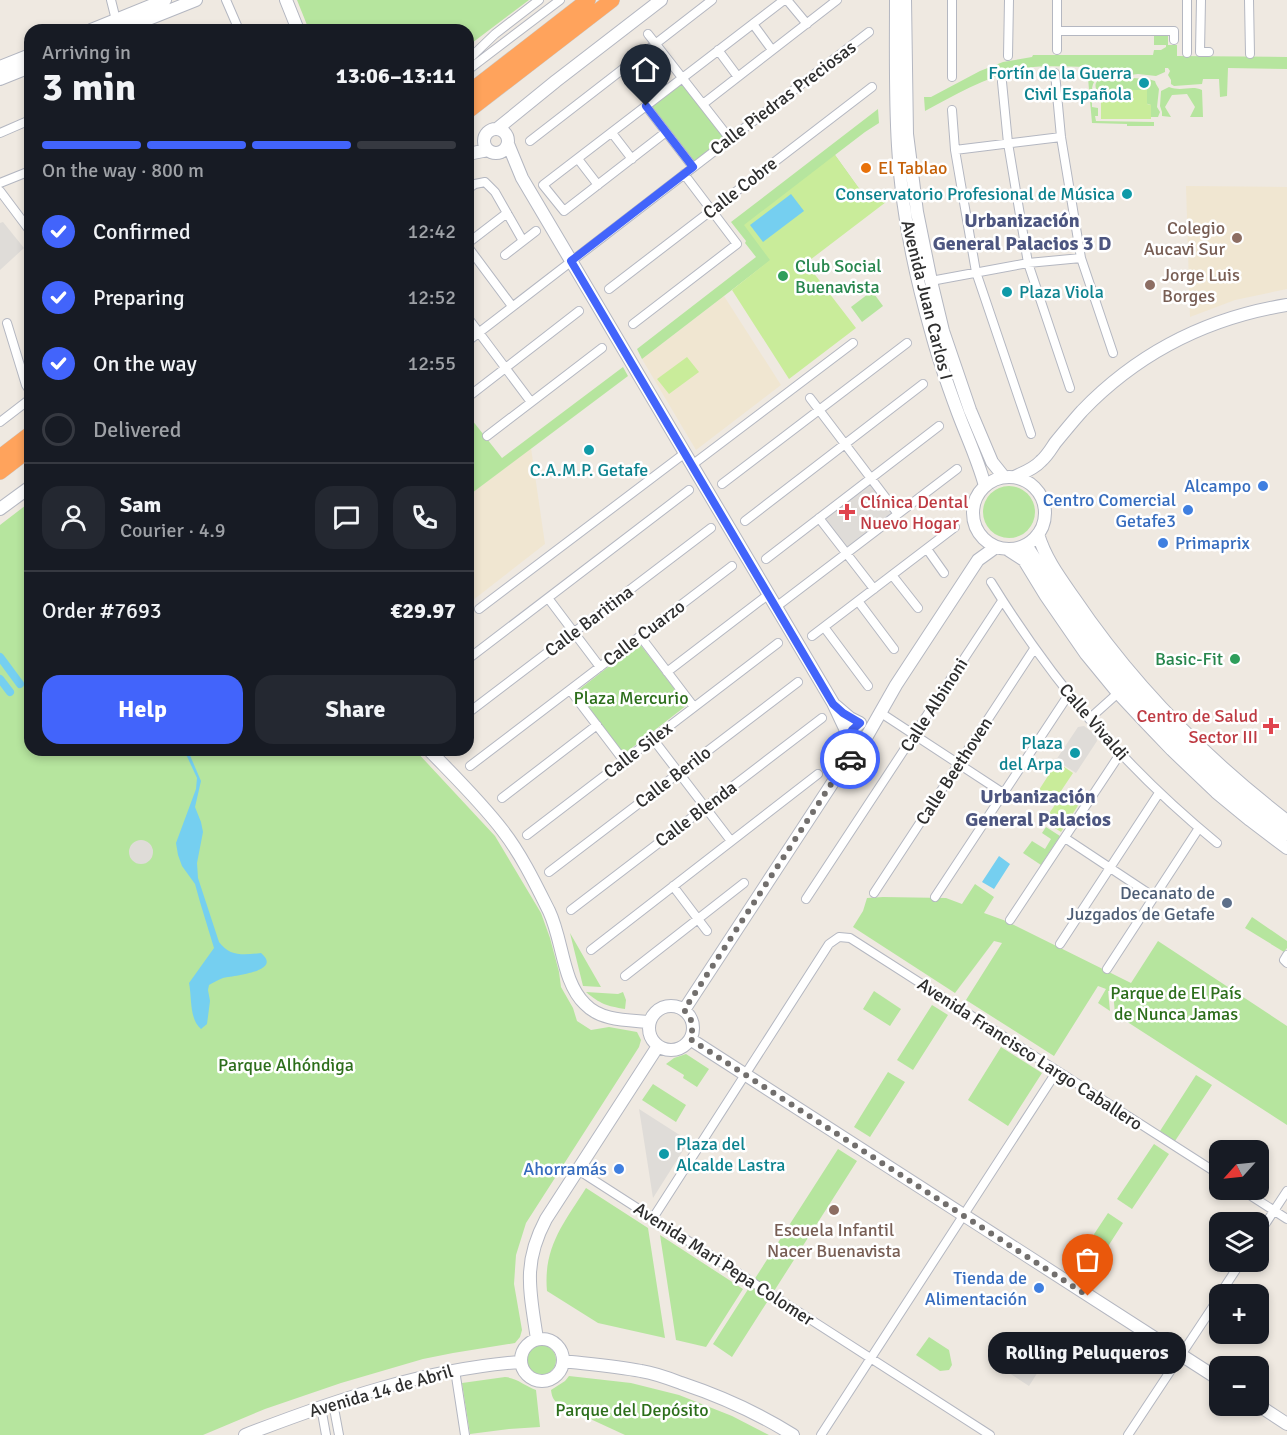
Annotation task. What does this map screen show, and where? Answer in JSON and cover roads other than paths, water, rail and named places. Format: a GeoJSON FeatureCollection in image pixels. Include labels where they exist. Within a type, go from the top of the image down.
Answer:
{"type":"FeatureCollection","features":[{"type":"Feature","properties":{"kind":"highway"},"geometry":{"type":"LineString","coordinates":[[474,88],[588,0]]}},
{"type":"Feature","properties":{"kind":"highway"},"geometry":{"type":"LineString","coordinates":[[474,106],[612,0]]}},
{"type":"Feature","properties":{"kind":"highway"},"geometry":{"type":"LineString","coordinates":[[0,457],[24,439]]}},
{"type":"Feature","properties":{"kind":"highway"},"geometry":{"type":"LineString","coordinates":[[0,472],[24,454]]}},
{"type":"Feature","properties":{"kind":"street"},"geometry":{"type":"LineString","coordinates":[[111,0],[118,24]]}},
{"type":"Feature","properties":{"kind":"street"},"geometry":{"type":"LineString","coordinates":[[119,24],[144,4],[165,0]]}},
{"type":"Feature","properties":{"kind":"street"},"geometry":{"type":"LineString","coordinates":[[144,24],[196,0]]}},
{"type":"Feature","properties":{"kind":"street"},"geometry":{"type":"LineString","coordinates":[[226,0],[236,24]]}},
{"type":"Feature","properties":{"kind":"street"},"geometry":{"type":"LineString","coordinates":[[286,0],[296,24]]}},
{"type":"Feature","properties":{"kind":"street"},"geometry":{"type":"LineString","coordinates":[[474,58],[495,34],[539,0]]}},
{"type":"Feature","properties":{"kind":"street"},"geometry":{"type":"LineString","coordinates":[[474,59],[560,0]]}},
{"type":"Feature","properties":{"kind":"street"},"geometry":{"type":"LineString","coordinates":[[474,151],[490,148],[503,151],[504,136],[525,106],[661,0]]}},
{"type":"Feature","properties":{"kind":"street"},"geometry":{"type":"LineString","coordinates":[[530,141],[712,0]]}},
{"type":"Feature","properties":{"kind":"street"},"geometry":{"type":"LineString","coordinates":[[666,132],[564,211],[543,185],[785,0],[807,24]]}},
{"type":"Feature","properties":{"kind":"street"},"geometry":{"type":"LineString","coordinates":[[703,104],[837,0]]}},
{"type":"Feature","properties":{"kind":"street"},"geometry":{"type":"LineString","coordinates":[[888,0],[890,16],[889,98],[893,137],[900,168]]}},
{"type":"Feature","properties":{"kind":"street","name":"Avenida Juan Carlos I"},"geometry":{"type":"LineString","coordinates":[[896,0],[898,146],[907,224],[931,332],[943,373],[980,467],[985,486]]}},
{"type":"Feature","properties":{"kind":"street","name":"Avenida Juan Carlos I"},"geometry":{"type":"LineString","coordinates":[[905,0],[907,134],[917,212],[931,281],[950,351],[970,410],[995,467],[1009,477]]}},
{"type":"Feature","properties":{"kind":"street"},"geometry":{"type":"LineString","coordinates":[[907,134],[912,112],[913,0]]}},
{"type":"Feature","properties":{"kind":"street"},"geometry":{"type":"LineString","coordinates":[[952,0],[952,77]]}},
{"type":"Feature","properties":{"kind":"street"},"geometry":{"type":"LineString","coordinates":[[1008,56],[1009,0]]}},
{"type":"Feature","properties":{"kind":"street"},"geometry":{"type":"LineString","coordinates":[[1057,50],[1058,0]]}},
{"type":"Feature","properties":{"kind":"street"},"geometry":{"type":"LineString","coordinates":[[1187,0],[1187,53]]}},
{"type":"Feature","properties":{"kind":"street"},"geometry":{"type":"LineString","coordinates":[[1201,0],[1200,52],[1209,52]]}},
{"type":"Feature","properties":{"kind":"street"},"geometry":{"type":"LineString","coordinates":[[1250,0],[1250,54]]}},
{"type":"Feature","properties":{"kind":"street"},"geometry":{"type":"LineString","coordinates":[[753,24],[772,50]]}},
{"type":"Feature","properties":{"kind":"street"},"geometry":{"type":"LineString","coordinates":[[1057,31],[1174,31],[1174,40]]}},
{"type":"Feature","properties":{"kind":"street","name":"Calle Piedras Preciosas"},"geometry":{"type":"LineString","coordinates":[[474,337],[869,32]]}},
{"type":"Feature","properties":{"kind":"street"},"geometry":{"type":"LineString","coordinates":[[648,34],[730,139]]}},
{"type":"Feature","properties":{"kind":"street"},"geometry":{"type":"LineString","coordinates":[[718,51],[738,77]]}},
{"type":"Feature","properties":{"kind":"street"},"geometry":{"type":"LineString","coordinates":[[0,66],[24,57]]}},
{"type":"Feature","properties":{"kind":"street"},"geometry":{"type":"LineString","coordinates":[[0,79],[24,69]]}},
{"type":"Feature","properties":{"kind":"street"},"geometry":{"type":"LineString","coordinates":[[1055,73],[1061,137],[1081,258],[1113,353]]}},
{"type":"Feature","properties":{"kind":"street"},"geometry":{"type":"LineString","coordinates":[[1002,82],[1008,143],[1028,263],[1070,388]]}},
{"type":"Feature","properties":{"kind":"street","name":"Calle Cobre"},"geometry":{"type":"LineString","coordinates":[[609,289],[872,87]]}},
{"type":"Feature","properties":{"kind":"street"},"geometry":{"type":"LineString","coordinates":[[646,106],[693,167]]}},
{"type":"Feature","properties":{"kind":"street"},"geometry":{"type":"LineString","coordinates":[[951,110],[955,150],[976,272],[1031,434]]}},
{"type":"Feature","properties":{"kind":"street"},"geometry":{"type":"LineString","coordinates":[[0,133],[24,123]]}},
{"type":"Feature","properties":{"kind":"street"},"geometry":{"type":"LineString","coordinates":[[520,174],[490,148],[489,131],[504,136],[520,174],[853,740]]}},
{"type":"Feature","properties":{"kind":"street"},"geometry":{"type":"LineString","coordinates":[[612,133],[632,159]]}},
{"type":"Feature","properties":{"kind":"street"},"geometry":{"type":"LineString","coordinates":[[955,150],[1061,137]]}},
{"type":"Feature","properties":{"kind":"street"},"geometry":{"type":"LineString","coordinates":[[578,159],[598,184]]}},
{"type":"Feature","properties":{"kind":"street"},"geometry":{"type":"LineString","coordinates":[[0,183],[24,173]]}},
{"type":"Feature","properties":{"kind":"street"},"geometry":{"type":"LineString","coordinates":[[633,324],[737,244],[684,174]]}},
{"type":"Feature","properties":{"kind":"street"},"geometry":{"type":"LineString","coordinates":[[474,185],[485,182],[495,192],[523,241]]}},
{"type":"Feature","properties":{"kind":"street"},"geometry":{"type":"LineString","coordinates":[[0,191],[24,223]]}},
{"type":"Feature","properties":{"kind":"street"},"geometry":{"type":"LineString","coordinates":[[474,240],[507,213]]}},
{"type":"Feature","properties":{"kind":"street"},"geometry":{"type":"LineString","coordinates":[[505,255],[536,231]]}},
{"type":"Feature","properties":{"kind":"street"},"geometry":{"type":"LineString","coordinates":[[474,253],[512,306]]}},
{"type":"Feature","properties":{"kind":"street"},"geometry":{"type":"LineString","coordinates":[[931,281],[1028,263],[1081,258]]}},
{"type":"Feature","properties":{"kind":"street"},"geometry":{"type":"LineString","coordinates":[[1287,305],[1251,312],[1205,327],[1147,356],[1120,375],[1094,399],[1042,460],[1027,471],[990,482],[978,494],[973,508],[973,519],[979,533],[987,542],[1024,560],[1073,636],[1118,693],[1195,773],[1287,848]]}},
{"type":"Feature","properties":{"kind":"street"},"geometry":{"type":"LineString","coordinates":[[474,392],[579,311]]}},
{"type":"Feature","properties":{"kind":"street"},"geometry":{"type":"LineString","coordinates":[[7,323],[24,378]]}},
{"type":"Feature","properties":{"kind":"street"},"geometry":{"type":"LineString","coordinates":[[474,326],[531,402]]}},
{"type":"Feature","properties":{"kind":"street"},"geometry":{"type":"LineString","coordinates":[[692,465],[853,343]]}},
{"type":"Feature","properties":{"kind":"street"},"geometry":{"type":"LineString","coordinates":[[722,484],[907,343]]}},
{"type":"Feature","properties":{"kind":"street"},"geometry":{"type":"LineString","coordinates":[[487,436],[602,348]]}},
{"type":"Feature","properties":{"kind":"street"},"geometry":{"type":"LineString","coordinates":[[745,521],[923,384]]}},
{"type":"Feature","properties":{"kind":"street"},"geometry":{"type":"LineString","coordinates":[[810,398],[898,514]]}},
{"type":"Feature","properties":{"kind":"street"},"geometry":{"type":"LineString","coordinates":[[1,420],[24,403]]}},
{"type":"Feature","properties":{"kind":"street"},"geometry":{"type":"LineString","coordinates":[[766,559],[939,426]]}},
{"type":"Feature","properties":{"kind":"street"},"geometry":{"type":"LineString","coordinates":[[479,609],[685,453]]}},
{"type":"Feature","properties":{"kind":"street"},"geometry":{"type":"LineString","coordinates":[[1039,494],[1038,481],[1042,460]]}},
{"type":"Feature","properties":{"kind":"street"},"geometry":{"type":"LineString","coordinates":[[776,607],[957,469]]}},
{"type":"Feature","properties":{"kind":"street"},"geometry":{"type":"LineString","coordinates":[[684,1010],[839,772],[853,740],[852,730],[864,726],[881,713],[978,560],[1002,548],[1017,548],[1026,545],[1038,534],[1045,515],[1039,494],[1025,481],[1009,477]]}},
{"type":"Feature","properties":{"kind":"street"},"geometry":{"type":"LineString","coordinates":[[474,654],[689,490]]}},
{"type":"Feature","properties":{"kind":"street"},"geometry":{"type":"LineString","coordinates":[[0,509],[24,491]]}},
{"type":"Feature","properties":{"kind":"street"},"geometry":{"type":"LineString","coordinates":[[819,518],[874,589]]}},
{"type":"Feature","properties":{"kind":"street"},"geometry":{"type":"LineString","coordinates":[[812,636],[955,527]]}},
{"type":"Feature","properties":{"kind":"street","name":"Calle Baritina"},"geometry":{"type":"LineString","coordinates":[[474,708],[711,528]]}},
{"type":"Feature","properties":{"kind":"street"},"geometry":{"type":"LineString","coordinates":[[978,560],[979,533]]}},
{"type":"Feature","properties":{"kind":"street"},"geometry":{"type":"LineString","coordinates":[[1038,534],[1046,555],[1079,606],[1144,689],[1212,759],[1287,821]]}},
{"type":"Feature","properties":{"kind":"street"},"geometry":{"type":"LineString","coordinates":[[1026,545],[1075,619],[1139,700],[1209,772],[1287,834]]}},
{"type":"Feature","properties":{"kind":"street"},"geometry":{"type":"LineString","coordinates":[[927,549],[945,573]]}},
{"type":"Feature","properties":{"kind":"street","name":"Calle Cuarzo"},"geometry":{"type":"LineString","coordinates":[[470,766],[732,566]]}},
{"type":"Feature","properties":{"kind":"street"},"geometry":{"type":"LineString","coordinates":[[892,575],[918,608]]}},
{"type":"Feature","properties":{"kind":"street","name":"Calle Vivaldi"},"geometry":{"type":"LineString","coordinates":[[991,582],[1034,649],[1120,754],[1159,793],[1217,843]]}},
{"type":"Feature","properties":{"kind":"street"},"geometry":{"type":"LineString","coordinates":[[667,672],[769,594]]}},
{"type":"Feature","properties":{"kind":"street"},"geometry":{"type":"LineString","coordinates":[[548,598],[600,667]]}},
{"type":"Feature","properties":{"kind":"street"},"geometry":{"type":"LineString","coordinates":[[858,601],[894,649]]}},
{"type":"Feature","properties":{"kind":"street","name":"Calle Albinoni"},"geometry":{"type":"LineString","coordinates":[[806,899],[1002,601]]}},
{"type":"Feature","properties":{"kind":"street"},"geometry":{"type":"LineString","coordinates":[[824,627],[868,686]]}},
{"type":"Feature","properties":{"kind":"street"},"geometry":{"type":"LineString","coordinates":[[640,636],[694,707]]}},
{"type":"Feature","properties":{"kind":"street","name":"Calle Silex"},"geometry":{"type":"LineString","coordinates":[[527,835],[778,643]]}},
{"type":"Feature","properties":{"kind":"street","name":"Calle Beethoven"},"geometry":{"type":"LineString","coordinates":[[874,893],[1034,649]]}},
{"type":"Feature","properties":{"kind":"street","name":"Calle Berilo"},"geometry":{"type":"LineString","coordinates":[[549,872],[798,682]]}},
{"type":"Feature","properties":{"kind":"street"},"geometry":{"type":"LineString","coordinates":[[864,726],[896,686]]}},
{"type":"Feature","properties":{"kind":"street"},"geometry":{"type":"LineString","coordinates":[[571,689],[624,761]]}},
{"type":"Feature","properties":{"kind":"street"},"geometry":{"type":"LineString","coordinates":[[1089,718],[1118,693]]}},
{"type":"Feature","properties":{"kind":"street"},"geometry":{"type":"LineString","coordinates":[[935,897],[1069,694]]}},
{"type":"Feature","properties":{"kind":"street"},"geometry":{"type":"LineString","coordinates":[[833,704],[864,726]]}},
{"type":"Feature","properties":{"kind":"street"},"geometry":{"type":"LineString","coordinates":[[881,713],[1003,793]]}},
{"type":"Feature","properties":{"kind":"street","name":"Calle Blenda"},"geometry":{"type":"LineString","coordinates":[[571,910],[822,718]]}},
{"type":"Feature","properties":{"kind":"street"},"geometry":{"type":"LineString","coordinates":[[502,798],[597,725]]}},
{"type":"Feature","properties":{"kind":"street"},"geometry":{"type":"LineString","coordinates":[[653,739],[731,841]]}},
{"type":"Feature","properties":{"kind":"street"},"geometry":{"type":"LineString","coordinates":[[1010,920],[1120,754]]}},
{"type":"Feature","properties":{"kind":"street"},"geometry":{"type":"LineString","coordinates":[[435,756],[505,833],[535,883],[554,922],[568,975],[579,998],[593,1011],[605,1017],[649,1022]]}},
{"type":"Feature","properties":{"kind":"street"},"geometry":{"type":"LineString","coordinates":[[591,950],[818,774]]}},
{"type":"Feature","properties":{"kind":"street"},"geometry":{"type":"LineString","coordinates":[[1060,944],[1159,793]]}},
{"type":"Feature","properties":{"kind":"street"},"geometry":{"type":"LineString","coordinates":[[1107,969],[1199,828]]}},
{"type":"Feature","properties":{"kind":"street"},"geometry":{"type":"LineString","coordinates":[[1065,838],[1154,897]]}},
{"type":"Feature","properties":{"kind":"street"},"geometry":{"type":"LineString","coordinates":[[625,976],[744,883]]}},
{"type":"Feature","properties":{"kind":"street"},"geometry":{"type":"LineString","coordinates":[[673,886],[707,931]]}},
{"type":"Feature","properties":{"kind":"street","name":"Avenida Francisco Largo Caballero"},"geometry":{"type":"LineString","coordinates":[[745,1074],[829,944],[839,937],[850,938],[1209,1168]]}},
{"type":"Feature","properties":{"kind":"street"},"geometry":{"type":"LineString","coordinates":[[1287,955],[1284,960],[1287,963]]}},
{"type":"Feature","properties":{"kind":"street"},"geometry":{"type":"LineString","coordinates":[[663,1007],[678,1007],[684,1010],[693,1026],[690,1039],[680,1048],[673,1050],[658,1046],[650,1036],[649,1022],[652,1016],[663,1007]]}},
{"type":"Feature","properties":{"kind":"street"},"geometry":{"type":"LineString","coordinates":[[690,1039],[1209,1373]]}},
{"type":"Feature","properties":{"kind":"street"},"geometry":{"type":"LineString","coordinates":[[537,1339],[529,1274],[537,1235],[658,1046]]}},
{"type":"Feature","properties":{"kind":"street"},"geometry":{"type":"LineString","coordinates":[[821,1435],[1057,1071]]}},
{"type":"Feature","properties":{"kind":"street"},"geometry":{"type":"LineString","coordinates":[[653,1218],[745,1074]]}},
{"type":"Feature","properties":{"kind":"street","name":"Avenida Mari Pepa Colomer"},"geometry":{"type":"LineString","coordinates":[[578,1170],[990,1435]]}},
{"type":"Feature","properties":{"kind":"street"},"geometry":{"type":"LineString","coordinates":[[1269,1218],[1287,1191]]}},
{"type":"Feature","properties":{"kind":"street"},"geometry":{"type":"LineString","coordinates":[[1258,1200],[1287,1219]]}},
{"type":"Feature","properties":{"kind":"street"},"geometry":{"type":"LineString","coordinates":[[1128,1435],[1209,1312]]}},
{"type":"Feature","properties":{"kind":"street"},"geometry":{"type":"LineString","coordinates":[[537,1339],[556,1343],[563,1354],[563,1361],[558,1374],[546,1381],[532,1379],[526,1375],[520,1362],[526,1345],[537,1339]]}},
{"type":"Feature","properties":{"kind":"street"},"geometry":{"type":"LineString","coordinates":[[563,1361],[643,1371],[704,1390],[775,1423],[794,1435]]}},
{"type":"Feature","properties":{"kind":"street","name":"Avenida 14 de Abril"},"geometry":{"type":"LineString","coordinates":[[245,1435],[327,1405],[397,1384],[455,1370],[520,1362]]}},
{"type":"Feature","properties":{"kind":"street"},"geometry":{"type":"LineString","coordinates":[[455,1370],[465,1435]]}},
{"type":"Feature","properties":{"kind":"street"},"geometry":{"type":"LineString","coordinates":[[326,1435],[327,1405]]}},
{"type":"Feature","properties":{"kind":"street"},"geometry":{"type":"LineString","coordinates":[[327,1405],[339,1435]]}},
{"type":"Feature","properties":{"kind":"street"},"geometry":{"type":"LineString","coordinates":[[1269,1412],[1287,1424]]}},
{"type":"Feature","properties":{"kind":"water"},"geometry":{"type":"Polygon","coordinates":[[[791,194],[804,211],[763,242],[750,225],[791,194]]]}},
{"type":"Feature","properties":{"kind":"water"},"geometry":{"type":"Polygon","coordinates":[[[187,756],[191,756],[201,781],[195,807],[203,832],[197,863],[198,878],[219,942],[233,953],[261,953],[266,959],[266,965],[261,969],[223,978],[209,985],[210,1001],[207,1024],[201,1029],[194,1020],[189,983],[214,948],[195,884],[182,866],[176,843],[196,789],[197,778],[187,756]]]}},
{"type":"Feature","properties":{"kind":"water"},"geometry":{"type":"Polygon","coordinates":[[[999,856],[1010,864],[994,889],[982,882],[999,856]]]}},
{"type":"Feature","properties":{"kind":"waterway"},"geometry":{"type":"LineString","coordinates":[[0,657],[20,684]]}},
{"type":"Feature","properties":{"kind":"waterway"},"geometry":{"type":"LineString","coordinates":[[0,679],[10,692]]}},
{"type":"Feature","properties":{"kind":"place","name":"Fortín de la Guerra Civil Española"},"geometry":{"type":"Point","coordinates":[1144,83]}},
{"type":"Feature","properties":{"kind":"place","name":"El Tablao"},"geometry":{"type":"Point","coordinates":[866,168]}},
{"type":"Feature","properties":{"kind":"place","name":"Conservatorio Profesional de Música"},"geometry":{"type":"Point","coordinates":[1127,194]}},
{"type":"Feature","properties":{"kind":"place","name":"Colegio Aucavi Sur"},"geometry":{"type":"Point","coordinates":[1237,238]}},
{"type":"Feature","properties":{"kind":"place","name":"Club Social Buenavista"},"geometry":{"type":"Point","coordinates":[783,276]}},
{"type":"Feature","properties":{"kind":"place","name":"Jorge Luis Borges"},"geometry":{"type":"Point","coordinates":[1150,285]}},
{"type":"Feature","properties":{"kind":"place","name":"Plaza Viola"},"geometry":{"type":"Point","coordinates":[1007,292]}},
{"type":"Feature","properties":{"kind":"place","name":"C.A.M.P. Getafe"},"geometry":{"type":"Point","coordinates":[589,450]}},
{"type":"Feature","properties":{"kind":"place","name":"Alcampo"},"geometry":{"type":"Point","coordinates":[1263,486]}},
{"type":"Feature","properties":{"kind":"place","name":"Centro Comercial Getafe3"},"geometry":{"type":"Point","coordinates":[1188,510]}},
{"type":"Feature","properties":{"kind":"place","name":"Clínica Dental Nuevo Hogar"},"geometry":{"type":"Point","coordinates":[847,512]}},
{"type":"Feature","properties":{"kind":"place","name":"Primaprix"},"geometry":{"type":"Point","coordinates":[1163,543]}},
{"type":"Feature","properties":{"kind":"place","name":"Basic-Fit"},"geometry":{"type":"Point","coordinates":[1235,659]}},
{"type":"Feature","properties":{"kind":"place","name":"Centro de Salud Sector III"},"geometry":{"type":"Point","coordinates":[1271,726]}},
{"type":"Feature","properties":{"kind":"place","name":"Plaza del Arpa"},"geometry":{"type":"Point","coordinates":[1075,753]}},
{"type":"Feature","properties":{"kind":"place","name":"Decanato de Juzgados de Getafe"},"geometry":{"type":"Point","coordinates":[1227,903]}},
{"type":"Feature","properties":{"kind":"place","name":"Plaza del Alcalde Lastra"},"geometry":{"type":"Point","coordinates":[664,1154]}},
{"type":"Feature","properties":{"kind":"place","name":"Ahorramás"},"geometry":{"type":"Point","coordinates":[619,1169]}},
{"type":"Feature","properties":{"kind":"place","name":"Escuela Infantil Nacer Buenavista"},"geometry":{"type":"Point","coordinates":[834,1210]}},
{"type":"Feature","properties":{"kind":"place","name":"Tienda de Alimentación"},"geometry":{"type":"Point","coordinates":[1039,1288]}},
{"type":"Feature","properties":{"kind":"place","name":"Rolling Peluqueros"},"geometry":{"type":"Point","coordinates":[1088,1296]}},
{"type":"Feature","properties":{"kind":"district","name":"Urbanización General Palacios 3 D"},"geometry":{"type":"Point","coordinates":[1022,232]}},
{"type":"Feature","properties":{"kind":"district","name":"Urbanización General Palacios"},"geometry":{"type":"Point","coordinates":[1038,808]}},
{"type":"Feature","properties":{"kind":"park label","name":"Plaza Mercurio"},"geometry":{"type":"Point","coordinates":[631,698]}},
{"type":"Feature","properties":{"kind":"park label","name":"Parque de El País de Nunca Jamas"},"geometry":{"type":"Point","coordinates":[1176,1003]}},
{"type":"Feature","properties":{"kind":"park label","name":"Parque Alhóndiga"},"geometry":{"type":"Point","coordinates":[286,1065]}},
{"type":"Feature","properties":{"kind":"park label","name":"Parque del Depósito"},"geometry":{"type":"Point","coordinates":[632,1410]}}]}
